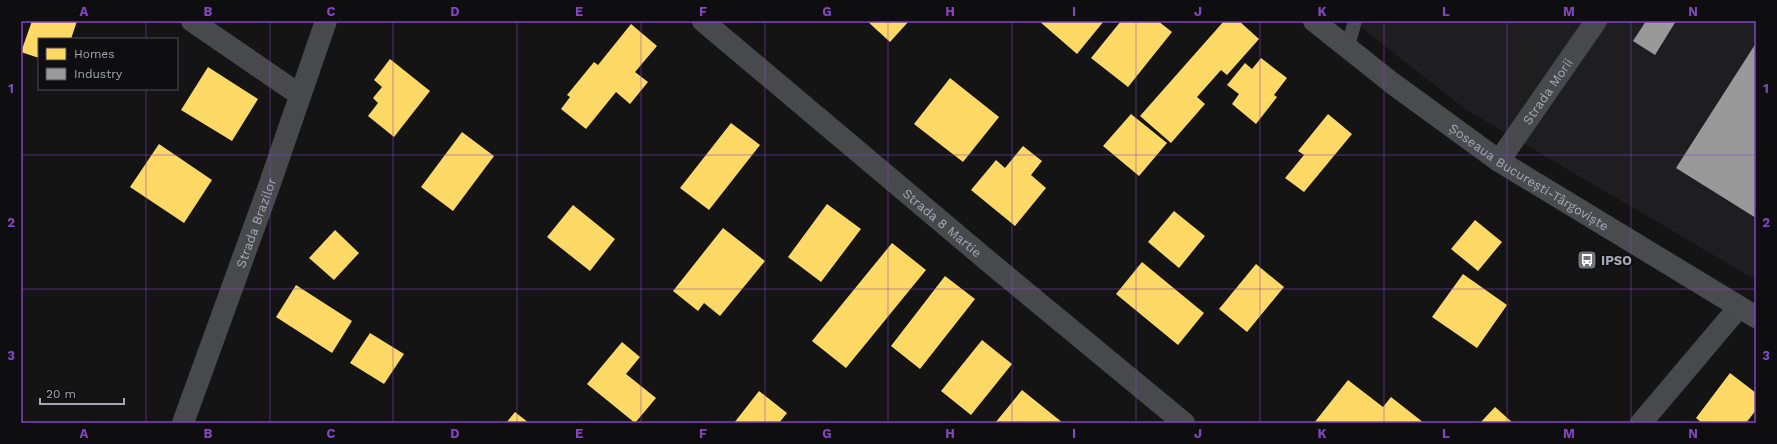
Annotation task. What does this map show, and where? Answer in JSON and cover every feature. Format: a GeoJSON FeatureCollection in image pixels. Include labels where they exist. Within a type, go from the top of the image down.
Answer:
{"type":"FeatureCollection","features":[{"type":"Feature","properties":{"kind":"main road","name":"Șoseaua București-Târgoviște"},"geometry":{"type":"LineString","coordinates":[[1314,21],[1347,49],[1499,161],[1748,312]]}},
{"type":"Feature","properties":{"kind":"street"},"geometry":{"type":"LineString","coordinates":[[192,21],[300,95]]}},
{"type":"Feature","properties":{"kind":"street","name":"Strada Brazilor"},"geometry":{"type":"LineString","coordinates":[[183,423],[268,189],[326,21]]}},
{"type":"Feature","properties":{"kind":"street","name":"Strada 8 Martie"},"geometry":{"type":"LineString","coordinates":[[703,21],[1000,271],[1184,423]]}},
{"type":"Feature","properties":{"kind":"street","name":"Strada Morii"},"geometry":{"type":"LineString","coordinates":[[1499,161],[1596,21]]}},
{"type":"Feature","properties":{"kind":"street"},"geometry":{"type":"LineString","coordinates":[[1641,423],[1748,312]]}},
{"type":"Feature","properties":{"kind":"lane"},"geometry":{"type":"LineString","coordinates":[[1347,49],[1355,21]]}},
{"type":"Feature","properties":{"kind":"shaded area"},"geometry":{"type":"Polygon","coordinates":[[[1353,21],[1756,21],[1756,280],[1465,109],[1353,21]]]}},
{"type":"Feature","properties":{"kind":"building: Homes"},"geometry":{"type":"Polygon","coordinates":[[[32,21],[77,21],[71,38],[38,38],[38,58],[21,52],[32,21]]]}},
{"type":"Feature","properties":{"kind":"building: Homes"},"geometry":{"type":"Polygon","coordinates":[[[867,21],[909,21],[890,42],[867,21]]]}},
{"type":"Feature","properties":{"kind":"building: Homes"},"geometry":{"type":"Polygon","coordinates":[[[1039,21],[1104,21],[1077,54],[1039,21]]]}},
{"type":"Feature","properties":{"kind":"building: Homes"},"geometry":{"type":"Polygon","coordinates":[[[1121,21],[1158,21],[1172,32],[1128,87],[1091,58],[1121,21]]]}},
{"type":"Feature","properties":{"kind":"building: Homes"},"geometry":{"type":"Polygon","coordinates":[[[1224,21],[1239,21],[1259,39],[1227,75],[1221,70],[1197,97],[1205,104],[1171,143],[1140,116],[1224,21]]]}},
{"type":"Feature","properties":{"kind":"building: Homes"},"geometry":{"type":"Polygon","coordinates":[[[631,24],[657,46],[635,72],[648,82],[630,104],[616,92],[586,129],[561,109],[570,97],[567,95],[594,62],[598,65],[631,24]]]}},
{"type":"Feature","properties":{"kind":"building: Homes"},"geometry":{"type":"Polygon","coordinates":[[[1261,58],[1287,78],[1274,95],[1277,97],[1256,124],[1232,104],[1239,94],[1227,85],[1245,63],[1252,69],[1261,58]]]}},
{"type":"Feature","properties":{"kind":"building: Homes"},"geometry":{"type":"Polygon","coordinates":[[[390,59],[430,91],[394,137],[368,116],[378,103],[373,98],[382,87],[374,80],[390,59]]]}},
{"type":"Feature","properties":{"kind":"building: Homes"},"geometry":{"type":"Polygon","coordinates":[[[208,67],[258,99],[232,141],[181,110],[208,67]]]}},
{"type":"Feature","properties":{"kind":"building: Homes"},"geometry":{"type":"Polygon","coordinates":[[[950,78],[999,117],[963,162],[914,124],[950,78]]]}},
{"type":"Feature","properties":{"kind":"building: Homes"},"geometry":{"type":"Polygon","coordinates":[[[1131,114],[1167,143],[1139,176],[1103,146],[1131,114]]]}},
{"type":"Feature","properties":{"kind":"building: Homes"},"geometry":{"type":"Polygon","coordinates":[[[1328,114],[1352,134],[1304,192],[1285,178],[1304,155],[1298,151],[1328,114]]]}},
{"type":"Feature","properties":{"kind":"building: Homes"},"geometry":{"type":"Polygon","coordinates":[[[731,123],[760,145],[709,210],[680,188],[731,123]]]}},
{"type":"Feature","properties":{"kind":"building: Homes"},"geometry":{"type":"Polygon","coordinates":[[[462,132],[494,156],[453,211],[421,187],[462,132]]]}},
{"type":"Feature","properties":{"kind":"building: Homes"},"geometry":{"type":"Polygon","coordinates":[[[159,144],[212,180],[184,223],[130,187],[159,144]]]}},
{"type":"Feature","properties":{"kind":"building: Homes"},"geometry":{"type":"Polygon","coordinates":[[[1023,146],[1042,161],[1031,175],[1046,188],[1015,226],[971,190],[996,160],[1005,168],[1023,146]]]}},
{"type":"Feature","properties":{"kind":"building: Homes"},"geometry":{"type":"Polygon","coordinates":[[[827,204],[861,229],[821,282],[788,257],[827,204]]]}},
{"type":"Feature","properties":{"kind":"building: Homes"},"geometry":{"type":"Polygon","coordinates":[[[573,205],[615,239],[590,271],[547,237],[573,205]]]}},
{"type":"Feature","properties":{"kind":"building: Homes"},"geometry":{"type":"Polygon","coordinates":[[[1174,211],[1205,236],[1179,268],[1148,242],[1174,211]]]}},
{"type":"Feature","properties":{"kind":"building: Homes"},"geometry":{"type":"Polygon","coordinates":[[[1475,220],[1502,242],[1478,271],[1451,249],[1475,220]]]}},
{"type":"Feature","properties":{"kind":"building: Homes"},"geometry":{"type":"Polygon","coordinates":[[[723,228],[765,261],[720,316],[704,303],[698,311],[673,291],[723,228]]]}},
{"type":"Feature","properties":{"kind":"building: Homes"},"geometry":{"type":"Polygon","coordinates":[[[335,230],[359,253],[334,280],[309,258],[335,230]]]}},
{"type":"Feature","properties":{"kind":"building: Homes"},"geometry":{"type":"Polygon","coordinates":[[[892,243],[926,270],[846,368],[812,341],[892,243]]]}},
{"type":"Feature","properties":{"kind":"building: Homes"},"geometry":{"type":"Polygon","coordinates":[[[1142,262],[1204,313],[1178,345],[1116,294],[1142,262]]]}},
{"type":"Feature","properties":{"kind":"building: Homes"},"geometry":{"type":"Polygon","coordinates":[[[1256,264],[1284,287],[1247,332],[1219,309],[1256,264]]]}},
{"type":"Feature","properties":{"kind":"building: Homes"},"geometry":{"type":"Polygon","coordinates":[[[1463,274],[1507,305],[1477,348],[1432,317],[1463,274]]]}},
{"type":"Feature","properties":{"kind":"building: Homes"},"geometry":{"type":"Polygon","coordinates":[[[945,276],[975,299],[920,369],[891,346],[945,276]]]}},
{"type":"Feature","properties":{"kind":"building: Homes"},"geometry":{"type":"Polygon","coordinates":[[[296,285],[352,321],[332,353],[276,317],[296,285]]]}},
{"type":"Feature","properties":{"kind":"building: Homes"},"geometry":{"type":"Polygon","coordinates":[[[370,333],[404,354],[384,384],[350,363],[370,333]]]}},
{"type":"Feature","properties":{"kind":"building: Homes"},"geometry":{"type":"Polygon","coordinates":[[[982,340],[1012,364],[971,415],[941,391],[982,340]]]}},
{"type":"Feature","properties":{"kind":"building: Homes"},"geometry":{"type":"Polygon","coordinates":[[[622,342],[640,357],[626,374],[656,398],[635,423],[587,384],[622,342]]]}},
{"type":"Feature","properties":{"kind":"building: Homes"},"geometry":{"type":"Polygon","coordinates":[[[1730,373],[1756,393],[1756,410],[1746,423],[1702,423],[1696,418],[1730,373]]]}},
{"type":"Feature","properties":{"kind":"building: Homes"},"geometry":{"type":"Polygon","coordinates":[[[1348,380],[1383,407],[1391,397],[1424,423],[1314,423],[1348,380]]]}},
{"type":"Feature","properties":{"kind":"building: Homes"},"geometry":{"type":"Polygon","coordinates":[[[1022,390],[1063,423],[995,423],[1022,390]]]}},
{"type":"Feature","properties":{"kind":"building: Homes"},"geometry":{"type":"Polygon","coordinates":[[[759,391],[787,413],[779,423],[734,423],[759,391]]]}},
{"type":"Feature","properties":{"kind":"building: Homes"},"geometry":{"type":"Polygon","coordinates":[[[1495,407],[1513,423],[1480,423],[1495,407]]]}},
{"type":"Feature","properties":{"kind":"building: Homes"},"geometry":{"type":"Polygon","coordinates":[[[515,412],[529,423],[506,423],[515,412]]]}},
{"type":"Feature","properties":{"kind":"building: Industry"},"geometry":{"type":"Polygon","coordinates":[[[1646,21],[1676,21],[1655,55],[1633,41],[1646,21]]]}},
{"type":"Feature","properties":{"kind":"building: Industry"},"geometry":{"type":"Polygon","coordinates":[[[1756,43],[1756,218],[1676,168],[1756,43]]]}},
{"type":"Feature","properties":{"kind":"place","name":"IPSO"},"geometry":{"type":"Point","coordinates":[1587,260]}}]}
